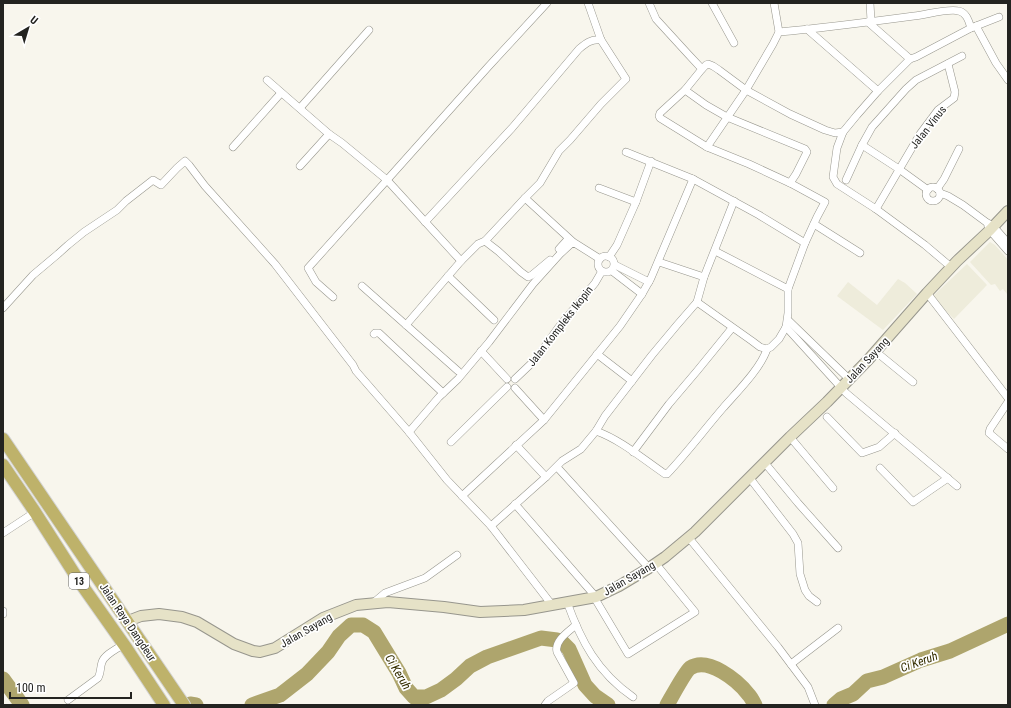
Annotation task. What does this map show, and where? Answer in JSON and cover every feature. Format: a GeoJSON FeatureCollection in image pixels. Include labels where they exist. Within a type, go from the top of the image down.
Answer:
{"type":"FeatureCollection","features":[{"type":"Feature","properties":{"kind":"highway","name":"Jalan Raya Dangdeur"},"geometry":{"type":"LineString","coordinates":[[3,439],[184,705]]}},
{"type":"Feature","properties":{"kind":"highway","name":"Jalan Raya Dangdeur"},"geometry":{"type":"LineString","coordinates":[[3,465],[79,581],[124,644],[161,700]]}},
{"type":"Feature","properties":{"kind":"main road","name":"Jalan Sayang"},"geometry":{"type":"LineString","coordinates":[[128,621],[141,616],[159,614],[182,617],[197,622],[234,644],[260,652],[275,648],[323,618],[356,605],[388,602],[480,612],[524,610],[595,597],[619,586],[653,566],[690,538],[764,462],[842,387],[951,267],[990,226],[1008,211]]}},
{"type":"Feature","properties":{"kind":"street"},"geometry":{"type":"LineString","coordinates":[[333,297],[316,282],[308,268],[547,3]]}},
{"type":"Feature","properties":{"kind":"street"},"geometry":{"type":"LineString","coordinates":[[406,325],[461,261],[478,244],[485,241],[540,183],[559,151],[626,79],[601,40],[588,3]]}},
{"type":"Feature","properties":{"kind":"street"},"geometry":{"type":"LineString","coordinates":[[649,3],[656,19],[702,68]]}},
{"type":"Feature","properties":{"kind":"street"},"geometry":{"type":"LineString","coordinates":[[712,3],[734,43]]}},
{"type":"Feature","properties":{"kind":"street"},"geometry":{"type":"LineString","coordinates":[[707,147],[746,90],[779,32],[774,3]]}},
{"type":"Feature","properties":{"kind":"street"},"geometry":{"type":"LineString","coordinates":[[870,3],[870,22],[910,59]]}},
{"type":"Feature","properties":{"kind":"street"},"geometry":{"type":"LineString","coordinates":[[779,32],[918,16],[953,10],[964,13],[1008,80]]}},
{"type":"Feature","properties":{"kind":"street"},"geometry":{"type":"LineString","coordinates":[[951,267],[925,244],[876,209],[837,184],[833,176],[837,148],[843,132],[857,114],[910,59],[973,27],[999,17]]}},
{"type":"Feature","properties":{"kind":"street"},"geometry":{"type":"LineString","coordinates":[[807,29],[878,91]]}},
{"type":"Feature","properties":{"kind":"street"},"geometry":{"type":"LineString","coordinates":[[300,108],[369,30]]}},
{"type":"Feature","properties":{"kind":"street"},"geometry":{"type":"LineString","coordinates":[[425,222],[512,128],[579,49],[586,42],[601,40]]}},
{"type":"Feature","properties":{"kind":"street"},"geometry":{"type":"LineString","coordinates":[[846,180],[872,127],[906,89],[916,80],[962,56]]}},
{"type":"Feature","properties":{"kind":"street"},"geometry":{"type":"LineString","coordinates":[[596,431],[606,435],[667,474],[739,390],[765,356],[767,349],[779,339],[786,324],[788,289],[805,243],[825,202],[790,182],[707,147],[660,118],[660,113],[685,90],[702,68],[708,64],[746,90],[790,114],[825,130],[835,133],[843,132]]}},
{"type":"Feature","properties":{"kind":"street","name":"Jalan Vinus"},"geometry":{"type":"LineString","coordinates":[[876,209],[920,134],[938,110],[954,98],[955,92],[948,64]]}},
{"type":"Feature","properties":{"kind":"street"},"geometry":{"type":"LineString","coordinates":[[267,80],[329,134],[387,180],[461,261]]}},
{"type":"Feature","properties":{"kind":"street"},"geometry":{"type":"LineString","coordinates":[[685,90],[706,105],[727,117],[804,150],[806,154],[796,174],[790,182]]}},
{"type":"Feature","properties":{"kind":"street"},"geometry":{"type":"LineString","coordinates":[[233,146],[281,92]]}},
{"type":"Feature","properties":{"kind":"street"},"geometry":{"type":"LineString","coordinates":[[300,166],[329,134]]}},
{"type":"Feature","properties":{"kind":"street"},"geometry":{"type":"LineString","coordinates":[[862,145],[928,190]]}},
{"type":"Feature","properties":{"kind":"street"},"geometry":{"type":"LineString","coordinates":[[959,149],[939,191],[939,198],[931,201],[927,198],[926,195],[928,190],[932,187],[939,191],[948,196],[963,205],[990,226],[1008,243]]}},
{"type":"Feature","properties":{"kind":"street"},"geometry":{"type":"LineString","coordinates":[[626,152],[692,179],[759,215],[805,243]]}},
{"type":"Feature","properties":{"kind":"street"},"geometry":{"type":"LineString","coordinates":[[3,308],[33,275],[68,244],[117,210],[126,200],[153,180],[161,185],[184,161],[275,264],[353,364],[356,371],[409,432],[447,480],[491,526],[507,549],[552,605]]}},
{"type":"Feature","properties":{"kind":"street"},"geometry":{"type":"LineString","coordinates":[[609,257],[617,245],[636,202],[651,161]]}},
{"type":"Feature","properties":{"kind":"street"},"geometry":{"type":"LineString","coordinates":[[462,496],[544,420],[620,326],[642,294],[659,262],[692,179]]}},
{"type":"Feature","properties":{"kind":"street"},"geometry":{"type":"LineString","coordinates":[[598,188],[636,202]]}},
{"type":"Feature","properties":{"kind":"street"},"geometry":{"type":"LineString","coordinates":[[525,198],[571,240],[600,260]]}},
{"type":"Feature","properties":{"kind":"street"},"geometry":{"type":"LineString","coordinates":[[491,526],[562,461],[581,449],[676,325],[697,302],[704,277],[734,201]]}},
{"type":"Feature","properties":{"kind":"street"},"geometry":{"type":"LineString","coordinates":[[814,224],[860,253]]}},
{"type":"Feature","properties":{"kind":"street"},"geometry":{"type":"LineString","coordinates":[[990,226],[1008,251]]}},
{"type":"Feature","properties":{"kind":"street"},"geometry":{"type":"LineString","coordinates":[[485,241],[498,250],[528,277],[571,240]]}},
{"type":"Feature","properties":{"kind":"street"},"geometry":{"type":"LineString","coordinates":[[409,432],[443,393],[458,379],[533,284],[571,240]]}},
{"type":"Feature","properties":{"kind":"street"},"geometry":{"type":"LineString","coordinates":[[715,250],[788,289]]}},
{"type":"Feature","properties":{"kind":"street"},"geometry":{"type":"LineString","coordinates":[[609,257],[606,256],[600,260],[598,262],[598,266],[602,271],[607,273],[613,268]]}},
{"type":"Feature","properties":{"kind":"street"},"geometry":{"type":"LineString","coordinates":[[609,257],[613,260],[613,268],[642,294]]}},
{"type":"Feature","properties":{"kind":"street"},"geometry":{"type":"LineString","coordinates":[[659,262],[704,277]]}},
{"type":"Feature","properties":{"kind":"street"},"geometry":{"type":"LineString","coordinates":[[613,268],[649,282]]}},
{"type":"Feature","properties":{"kind":"street","name":"Jalan Kompleks Ikopin"},"geometry":{"type":"LineString","coordinates":[[515,379],[535,360],[602,271]]}},
{"type":"Feature","properties":{"kind":"street"},"geometry":{"type":"LineString","coordinates":[[448,276],[494,320]]}},
{"type":"Feature","properties":{"kind":"street"},"geometry":{"type":"LineString","coordinates":[[362,286],[458,371]]}},
{"type":"Feature","properties":{"kind":"street"},"geometry":{"type":"LineString","coordinates":[[927,293],[1008,398]]}},
{"type":"Feature","properties":{"kind":"street"},"geometry":{"type":"LineString","coordinates":[[697,302],[760,347],[767,349]]}},
{"type":"Feature","properties":{"kind":"street"},"geometry":{"type":"LineString","coordinates":[[786,324],[849,379]]}},
{"type":"Feature","properties":{"kind":"street"},"geometry":{"type":"LineString","coordinates":[[786,324],[846,393],[957,486]]}},
{"type":"Feature","properties":{"kind":"street"},"geometry":{"type":"LineString","coordinates":[[633,452],[669,404],[732,328]]}},
{"type":"Feature","properties":{"kind":"street"},"geometry":{"type":"LineString","coordinates":[[374,334],[379,333],[443,393]]}},
{"type":"Feature","properties":{"kind":"street"},"geometry":{"type":"LineString","coordinates":[[481,351],[507,379]]}},
{"type":"Feature","properties":{"kind":"street"},"geometry":{"type":"LineString","coordinates":[[875,351],[913,382]]}},
{"type":"Feature","properties":{"kind":"street"},"geometry":{"type":"LineString","coordinates":[[597,354],[632,381]]}},
{"type":"Feature","properties":{"kind":"street"},"geometry":{"type":"LineString","coordinates":[[507,379],[511,377],[515,379],[517,384],[515,388]]}},
{"type":"Feature","properties":{"kind":"street"},"geometry":{"type":"LineString","coordinates":[[506,387],[505,381],[507,379]]}},
{"type":"Feature","properties":{"kind":"street"},"geometry":{"type":"LineString","coordinates":[[506,387],[511,389],[515,388]]}},
{"type":"Feature","properties":{"kind":"street"},"geometry":{"type":"LineString","coordinates":[[451,442],[506,387]]}},
{"type":"Feature","properties":{"kind":"street"},"geometry":{"type":"LineString","coordinates":[[515,388],[544,420]]}},
{"type":"Feature","properties":{"kind":"street"},"geometry":{"type":"LineString","coordinates":[[1008,402],[990,430],[990,433],[1008,449]]}},
{"type":"Feature","properties":{"kind":"street"},"geometry":{"type":"LineString","coordinates":[[826,417],[862,453],[879,447],[895,433]]}},
{"type":"Feature","properties":{"kind":"street"},"geometry":{"type":"LineString","coordinates":[[790,437],[833,488]]}},
{"type":"Feature","properties":{"kind":"street"},"geometry":{"type":"LineString","coordinates":[[516,445],[546,477]]}},
{"type":"Feature","properties":{"kind":"street"},"geometry":{"type":"LineString","coordinates":[[764,462],[838,548]]}},
{"type":"Feature","properties":{"kind":"street"},"geometry":{"type":"LineString","coordinates":[[515,504],[595,597],[628,654],[695,612],[557,466]]}},
{"type":"Feature","properties":{"kind":"street"},"geometry":{"type":"LineString","coordinates":[[880,468],[913,502],[948,478]]}},
{"type":"Feature","properties":{"kind":"street"},"geometry":{"type":"LineString","coordinates":[[749,477],[793,534],[798,543],[800,574],[805,590],[809,596],[817,602]]}},
{"type":"Feature","properties":{"kind":"street"},"geometry":{"type":"LineString","coordinates":[[3,533],[35,512]]}},
{"type":"Feature","properties":{"kind":"street"},"geometry":{"type":"LineString","coordinates":[[690,538],[791,664],[808,687],[815,705]]}},
{"type":"Feature","properties":{"kind":"street"},"geometry":{"type":"LineString","coordinates":[[374,603],[386,593],[425,578],[457,555]]}},
{"type":"Feature","properties":{"kind":"street"},"geometry":{"type":"LineString","coordinates":[[567,602],[587,648],[611,680],[632,697]]}},
{"type":"Feature","properties":{"kind":"street"},"geometry":{"type":"LineString","coordinates":[[545,705],[548,701],[574,683],[556,648],[565,634],[576,625]]}},
{"type":"Feature","properties":{"kind":"street"},"geometry":{"type":"LineString","coordinates":[[791,664],[838,628]]}},
{"type":"Feature","properties":{"kind":"street"},"geometry":{"type":"LineString","coordinates":[[68,700],[98,678],[105,658],[124,644]]}},
{"type":"Feature","properties":{"kind":"shaded area"},"geometry":{"type":"Polygon","coordinates":[[[990,242],[995,245],[1008,260],[1007,294],[1003,289],[1000,291],[995,284],[991,285],[970,262],[990,242]]]}},
{"type":"Feature","properties":{"kind":"shaded area"},"geometry":{"type":"Polygon","coordinates":[[[967,264],[987,285],[954,319],[932,297],[967,264]]]}},
{"type":"Feature","properties":{"kind":"shaded area"},"geometry":{"type":"Polygon","coordinates":[[[898,279],[917,294],[883,330],[837,296],[848,282],[877,305],[898,279]]]}},
{"type":"Feature","properties":{"kind":"waterway","name":"Ci Keruh"},"geometry":{"type":"LineString","coordinates":[[834,705],[841,699],[853,694],[867,681],[883,677],[921,660],[950,651],[1008,624]]}},
{"type":"Feature","properties":{"kind":"waterway","name":"Ci Keruh"},"geometry":{"type":"LineString","coordinates":[[252,705],[280,695],[307,674],[328,652],[339,636],[351,625],[363,625],[374,632],[399,673],[406,688],[414,697],[426,697],[441,690],[470,666],[487,657],[541,638],[562,642],[569,649],[585,685],[595,696],[608,705]]}},
{"type":"Feature","properties":{"kind":"waterway","name":"Ci Keruh"},"geometry":{"type":"LineString","coordinates":[[667,705],[688,670],[697,665],[705,665],[714,668],[730,677],[750,696],[755,705]]}},
{"type":"Feature","properties":{"kind":"waterway","name":"Ci Keruh"},"geometry":{"type":"LineString","coordinates":[[3,679],[22,705]]}},
{"type":"Feature","properties":{"kind":"waterway","name":"Ci Keruh"},"geometry":{"type":"LineString","coordinates":[[187,705],[196,705]]}}]}
